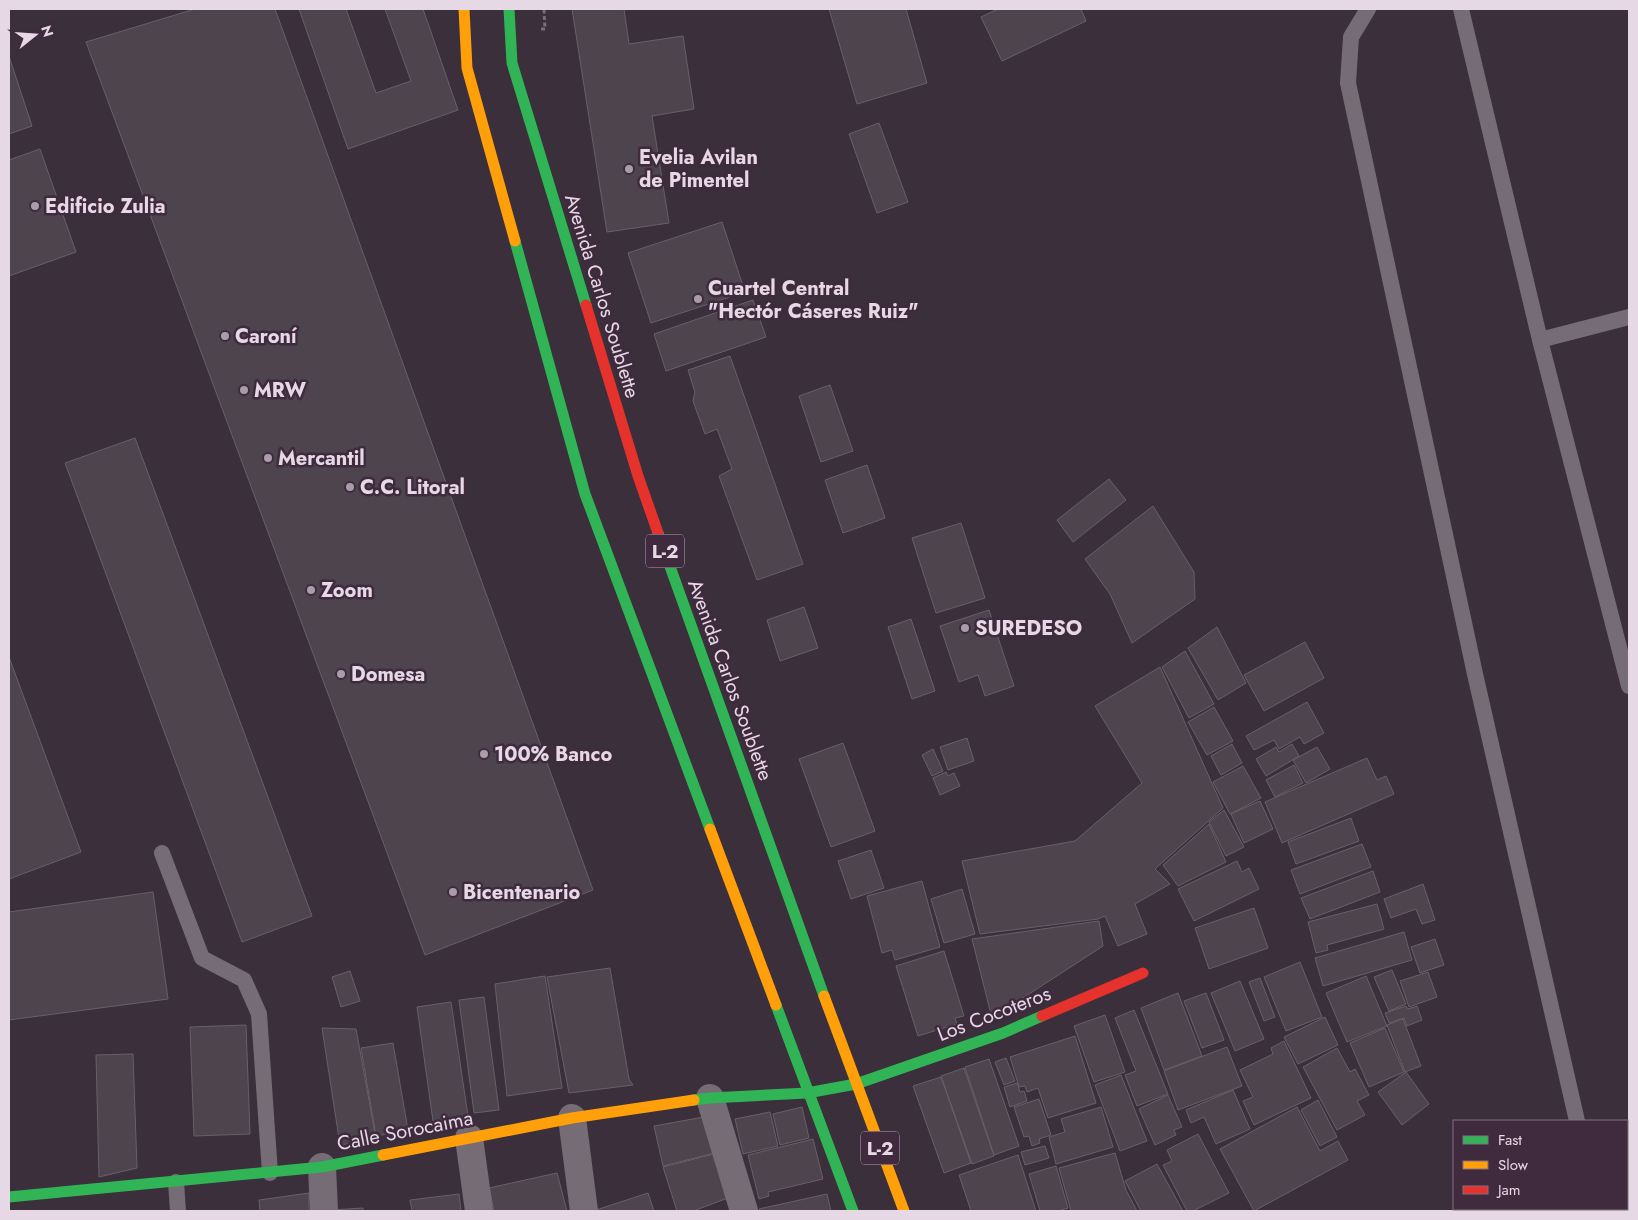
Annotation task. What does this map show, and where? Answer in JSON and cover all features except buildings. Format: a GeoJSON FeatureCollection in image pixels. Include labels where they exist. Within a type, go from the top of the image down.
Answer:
{"type":"FeatureCollection","features":[{"type":"Feature","properties":{"kind":"main road","name":"L-2"},"geometry":{"type":"LineString","coordinates":[[464,9],[466,68],[585,494],[853,1211]]}},
{"type":"Feature","properties":{"kind":"main road","name":"Avenida Carlos Soublette"},"geometry":{"type":"LineString","coordinates":[[509,9],[512,64],[638,476],[856,1084],[904,1211]]}},
{"type":"Feature","properties":{"kind":"main road","name":"Los Cocoteros"},"geometry":{"type":"LineString","coordinates":[[807,1092],[856,1084],[1003,1033],[1143,973]]}},
{"type":"Feature","properties":{"kind":"main road","name":"Calle Sorocaima"},"geometry":{"type":"LineString","coordinates":[[9,1197],[322,1167],[572,1118],[710,1098],[807,1092]]}},
{"type":"Feature","properties":{"kind":"street"},"geometry":{"type":"LineString","coordinates":[[710,1098],[744,1211]]}},
{"type":"Feature","properties":{"kind":"street"},"geometry":{"type":"LineString","coordinates":[[572,1118],[584,1211]]}},
{"type":"Feature","properties":{"kind":"street"},"geometry":{"type":"LineString","coordinates":[[469,1138],[479,1211]]}},
{"type":"Feature","properties":{"kind":"street"},"geometry":{"type":"LineString","coordinates":[[322,1167],[324,1211]]}},
{"type":"Feature","properties":{"kind":"lane"},"geometry":{"type":"LineString","coordinates":[[1368,9],[1351,38],[1348,83],[1474,674],[1577,1120]]}},
{"type":"Feature","properties":{"kind":"lane"},"geometry":{"type":"LineString","coordinates":[[1461,9],[1540,340],[1629,686]]}},
{"type":"Feature","properties":{"kind":"lane"},"geometry":{"type":"LineString","coordinates":[[1540,340],[1629,317]]}},
{"type":"Feature","properties":{"kind":"lane"},"geometry":{"type":"LineString","coordinates":[[162,853],[202,958],[244,980],[259,1014],[270,1173]]}},
{"type":"Feature","properties":{"kind":"lane"},"geometry":{"type":"LineString","coordinates":[[176,1182],[178,1211]]}},
{"type":"Feature","properties":{"kind":"lane"},"geometry":{"type":"LineString","coordinates":[[25,1194],[27,1211]]}},
{"type":"Feature","properties":{"kind":"path"},"geometry":{"type":"LineString","coordinates":[[544,9],[545,29]]}},
{"type":"Feature","properties":{"kind":"traffic: fast"},"geometry":{"type":"LineString","coordinates":[[509,9],[512,63],[586,305]]}},
{"type":"Feature","properties":{"kind":"traffic: fast"},"geometry":{"type":"LineString","coordinates":[[515,241],[585,494],[710,829]]}},
{"type":"Feature","properties":{"kind":"traffic: fast"},"geometry":{"type":"LineString","coordinates":[[658,533],[824,996]]}},
{"type":"Feature","properties":{"kind":"traffic: fast"},"geometry":{"type":"LineString","coordinates":[[776,1005],[853,1211]]}},
{"type":"Feature","properties":{"kind":"traffic: fast"},"geometry":{"type":"LineString","coordinates":[[694,1100],[807,1093],[856,1084],[1003,1033],[1042,1016]]}},
{"type":"Feature","properties":{"kind":"traffic: fast"},"geometry":{"type":"LineString","coordinates":[[9,1197],[322,1167],[383,1155]]}},
{"type":"Feature","properties":{"kind":"traffic: slow"},"geometry":{"type":"LineString","coordinates":[[464,9],[467,68],[515,241]]}},
{"type":"Feature","properties":{"kind":"traffic: slow"},"geometry":{"type":"LineString","coordinates":[[710,829],[776,1005]]}},
{"type":"Feature","properties":{"kind":"traffic: slow"},"geometry":{"type":"LineString","coordinates":[[824,996],[904,1211]]}},
{"type":"Feature","properties":{"kind":"traffic: slow"},"geometry":{"type":"LineString","coordinates":[[383,1155],[572,1118],[694,1100]]}},
{"type":"Feature","properties":{"kind":"traffic: jam"},"geometry":{"type":"LineString","coordinates":[[586,305],[638,476],[658,533]]}},
{"type":"Feature","properties":{"kind":"traffic: jam"},"geometry":{"type":"LineString","coordinates":[[1042,1016],[1143,973]]}},
{"type":"Feature","properties":{"kind":"place","name":"Evelia Avilan de Pimentel"},"geometry":{"type":"Point","coordinates":[629,169]}},
{"type":"Feature","properties":{"kind":"place","name":"Edificio Zulia"},"geometry":{"type":"Point","coordinates":[35,206]}},
{"type":"Feature","properties":{"kind":"place","name":"Cuartel Central \"Hectór Cáseres Ruiz\""},"geometry":{"type":"Point","coordinates":[698,299]}},
{"type":"Feature","properties":{"kind":"place","name":"Caroní"},"geometry":{"type":"Point","coordinates":[225,336]}},
{"type":"Feature","properties":{"kind":"place","name":"MRW"},"geometry":{"type":"Point","coordinates":[244,390]}},
{"type":"Feature","properties":{"kind":"place","name":"Mercantil"},"geometry":{"type":"Point","coordinates":[268,458]}},
{"type":"Feature","properties":{"kind":"place","name":"C.C. Litoral"},"geometry":{"type":"Point","coordinates":[350,487]}},
{"type":"Feature","properties":{"kind":"place","name":"Zoom"},"geometry":{"type":"Point","coordinates":[311,590]}},
{"type":"Feature","properties":{"kind":"place","name":"SUREDESO"},"geometry":{"type":"Point","coordinates":[965,628]}},
{"type":"Feature","properties":{"kind":"place","name":"Domesa"},"geometry":{"type":"Point","coordinates":[341,674]}},
{"type":"Feature","properties":{"kind":"place","name":"100% Banco"},"geometry":{"type":"Point","coordinates":[484,754]}},
{"type":"Feature","properties":{"kind":"place","name":"Bicentenario"},"geometry":{"type":"Point","coordinates":[453,892]}}]}
